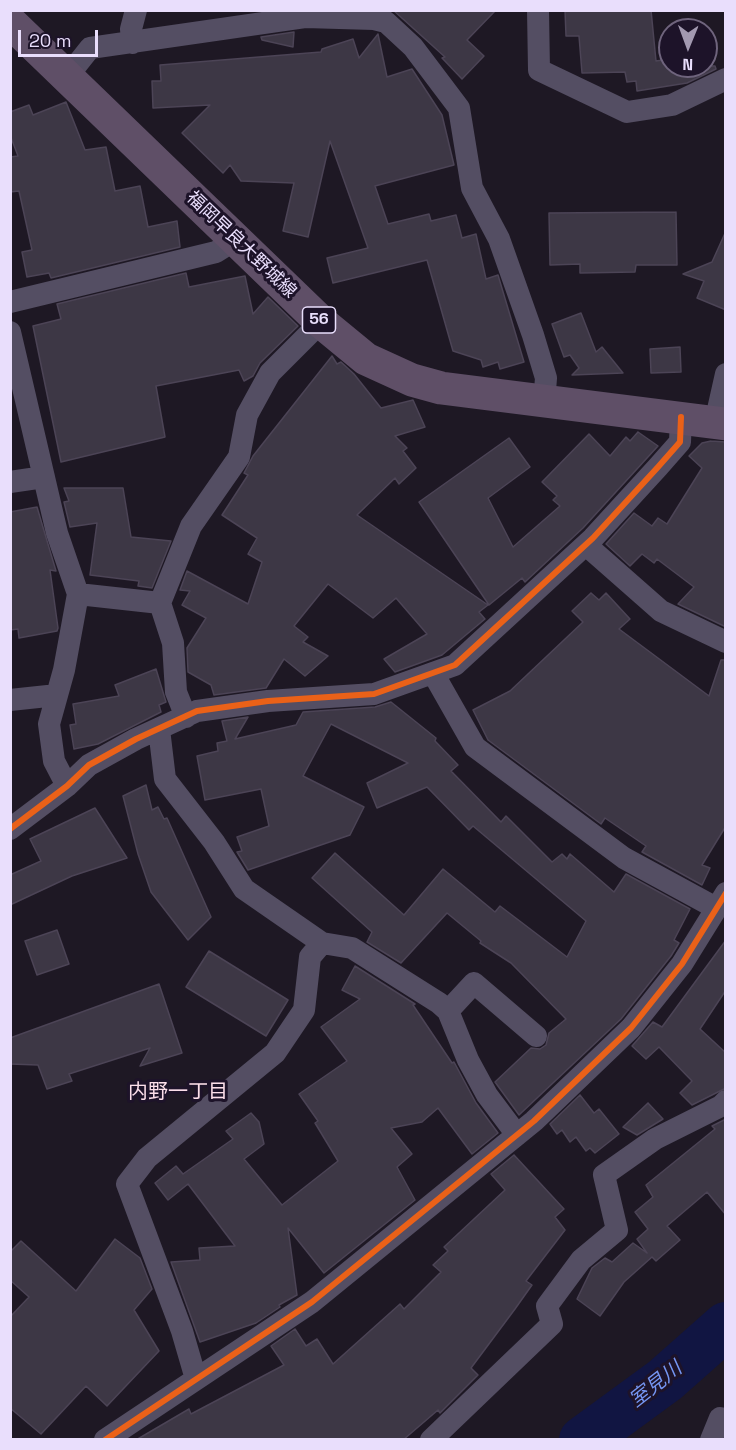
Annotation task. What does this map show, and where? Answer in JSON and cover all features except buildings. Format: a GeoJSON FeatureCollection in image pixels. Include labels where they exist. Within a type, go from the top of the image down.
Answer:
{"type":"FeatureCollection","features":[{"type":"Feature","properties":{"kind":"main road","name":"福岡早良大野城線"},"geometry":{"type":"LineString","coordinates":[[10,22],[321,322],[366,359],[412,380],[441,388],[544,403],[720,423]]}},
{"type":"Feature","properties":{"kind":"street"},"geometry":{"type":"LineString","coordinates":[[132,42],[130,29],[136,10]]}},
{"type":"Feature","properties":{"kind":"street"},"geometry":{"type":"LineString","coordinates":[[538,10],[540,70],[627,112],[672,105],[726,79]]}},
{"type":"Feature","properties":{"kind":"street"},"geometry":{"type":"LineString","coordinates":[[67,77],[90,48],[305,17],[374,19],[386,22],[413,47],[459,108],[471,189],[499,239],[533,335],[546,378],[544,403]]}},
{"type":"Feature","properties":{"kind":"street"},"geometry":{"type":"LineString","coordinates":[[10,302],[216,252],[235,240]]}},
{"type":"Feature","properties":{"kind":"street"},"geometry":{"type":"LineString","coordinates":[[186,717],[176,692],[173,643],[160,603],[191,526],[239,457],[247,415],[270,374],[321,322]]}},
{"type":"Feature","properties":{"kind":"street"},"geometry":{"type":"LineString","coordinates":[[10,332],[16,384],[44,477],[57,533],[78,594],[50,723],[54,761],[67,786]]}},
{"type":"Feature","properties":{"kind":"street"},"geometry":{"type":"LineString","coordinates":[[720,423],[726,374]]}},
{"type":"Feature","properties":{"kind":"street"},"geometry":{"type":"LineString","coordinates":[[10,829],[67,786],[89,765],[197,711],[268,701],[374,694],[455,665],[586,545],[680,442],[681,417]]}},
{"type":"Feature","properties":{"kind":"street"},"geometry":{"type":"LineString","coordinates":[[10,483],[44,477]]}},
{"type":"Feature","properties":{"kind":"street"},"geometry":{"type":"LineString","coordinates":[[586,545],[661,611],[726,642]]}},
{"type":"Feature","properties":{"kind":"street"},"geometry":{"type":"LineString","coordinates":[[78,594],[160,603]]}},
{"type":"Feature","properties":{"kind":"street"},"geometry":{"type":"LineString","coordinates":[[105,1440],[312,1302],[517,1135],[631,1028],[682,964],[721,900],[624,858],[475,747],[433,673]]}},
{"type":"Feature","properties":{"kind":"street"},"geometry":{"type":"LineString","coordinates":[[10,700],[57,695]]}},
{"type":"Feature","properties":{"kind":"street"},"geometry":{"type":"LineString","coordinates":[[159,729],[165,779],[214,842],[244,889],[322,943],[352,948],[448,1011],[487,1095],[517,1135]]}},
{"type":"Feature","properties":{"kind":"street"},"geometry":{"type":"LineString","coordinates":[[196,1379],[182,1331],[127,1184],[147,1158],[275,1053],[304,1010],[310,957],[322,943]]}},
{"type":"Feature","properties":{"kind":"street"},"geometry":{"type":"LineString","coordinates":[[448,1011],[474,982],[536,1036]]}},
{"type":"Feature","properties":{"kind":"street"},"geometry":{"type":"LineString","coordinates":[[431,1440],[552,1324],[547,1306],[581,1260],[617,1230],[604,1175],[655,1139],[721,1106],[726,1101]]}},
{"type":"Feature","properties":{"kind":"street"},"geometry":{"type":"LineString","coordinates":[[711,1440],[720,1418],[726,1419]]}},
{"type":"Feature","properties":{"kind":"waterway","name":"室見川"},"geometry":{"type":"LineString","coordinates":[[583,1440],[665,1380],[726,1326]]}},
{"type":"Feature","properties":{"kind":"cycle path"},"geometry":{"type":"LineString","coordinates":[[10,829],[67,786],[89,765],[136,739],[197,711],[268,701],[374,694],[455,665],[593,538],[658,467],[680,442],[681,417]]}},
{"type":"Feature","properties":{"kind":"cycle path"},"geometry":{"type":"LineString","coordinates":[[105,1440],[312,1302],[534,1121],[631,1028],[682,964],[726,893]]}},
{"type":"Feature","properties":{"kind":"district","name":"内野一丁目"},"geometry":{"type":"Point","coordinates":[178,1093]}}]}
